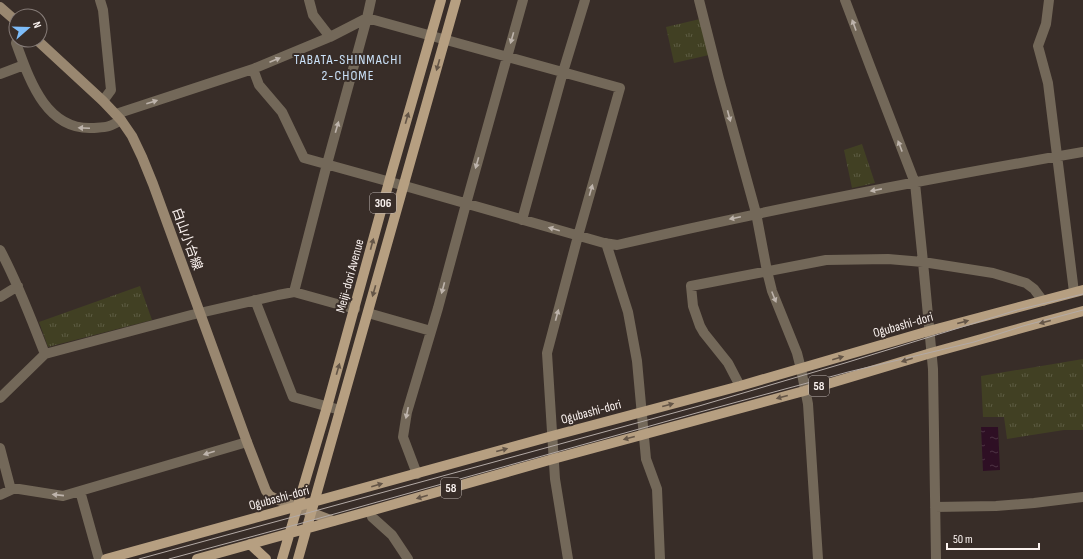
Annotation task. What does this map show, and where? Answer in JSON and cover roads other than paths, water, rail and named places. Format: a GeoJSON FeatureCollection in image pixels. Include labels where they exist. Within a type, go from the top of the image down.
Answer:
{"type":"FeatureCollection","features":[{"type":"Feature","properties":{"kind":"main road","name":"Meiji-dori Avenue"},"geometry":{"type":"LineString","coordinates":[[282,559],[328,407],[389,182],[441,0]]}},
{"type":"Feature","properties":{"kind":"main road","name":"Meiji-dori Avenue"},"geometry":{"type":"LineString","coordinates":[[298,559],[456,0]]}},
{"type":"Feature","properties":{"kind":"main road"},"geometry":{"type":"LineString","coordinates":[[0,7],[8,14]]}},
{"type":"Feature","properties":{"kind":"main road","name":"白山小台線"},"geometry":{"type":"LineString","coordinates":[[46,48],[103,101],[118,117],[132,136],[142,157],[173,238],[266,491],[270,496],[281,501],[333,521]]}},
{"type":"Feature","properties":{"kind":"main road","name":"Ogubashi-dori"},"geometry":{"type":"LineString","coordinates":[[106,559],[552,436],[740,386],[928,332],[1079,291]]}},
{"type":"Feature","properties":{"kind":"main road","name":"58"},"geometry":{"type":"LineString","coordinates":[[197,559],[348,518],[553,459],[804,391],[931,353],[1083,311]]}},
{"type":"Feature","properties":{"kind":"main road"},"geometry":{"type":"LineString","coordinates":[[250,544],[266,559]]}},
{"type":"Feature","properties":{"kind":"street"},"geometry":{"type":"LineString","coordinates":[[100,0],[111,90],[103,101]]}},
{"type":"Feature","properties":{"kind":"street"},"geometry":{"type":"LineString","coordinates":[[309,0],[313,15],[330,37]]}},
{"type":"Feature","properties":{"kind":"street"},"geometry":{"type":"LineString","coordinates":[[294,292],[371,0]]}},
{"type":"Feature","properties":{"kind":"street"},"geometry":{"type":"LineString","coordinates":[[417,474],[403,437],[406,412],[431,330],[523,0]]}},
{"type":"Feature","properties":{"kind":"street"},"geometry":{"type":"LineString","coordinates":[[522,220],[563,72],[585,0]]}},
{"type":"Feature","properties":{"kind":"street"},"geometry":{"type":"LineString","coordinates":[[698,0],[756,213],[766,271],[772,291],[797,353],[801,369],[804,391],[808,404],[818,559]]}},
{"type":"Feature","properties":{"kind":"street"},"geometry":{"type":"LineString","coordinates":[[845,0],[914,183],[933,370],[936,559]]}},
{"type":"Feature","properties":{"kind":"street"},"geometry":{"type":"LineString","coordinates":[[1049,0],[1046,24],[1038,46],[1048,83],[1057,156],[1079,291]]}},
{"type":"Feature","properties":{"kind":"street"},"geometry":{"type":"LineString","coordinates":[[18,48],[34,89],[54,115],[68,124],[84,128],[109,127],[118,117],[253,69],[330,37],[367,18],[620,88],[547,353],[555,479],[568,559]]}},
{"type":"Feature","properties":{"kind":"street"},"geometry":{"type":"LineString","coordinates":[[0,74],[24,65]]}},
{"type":"Feature","properties":{"kind":"street"},"geometry":{"type":"LineString","coordinates":[[253,69],[259,85],[282,112],[304,158],[578,236],[617,245],[756,213],[1083,152]]}},
{"type":"Feature","properties":{"kind":"street"},"geometry":{"type":"LineString","coordinates":[[606,243],[628,312],[637,361],[646,459],[657,489],[660,559]]}},
{"type":"Feature","properties":{"kind":"street"},"geometry":{"type":"LineString","coordinates":[[0,250],[9,265],[45,354]]}},
{"type":"Feature","properties":{"kind":"street"},"geometry":{"type":"LineString","coordinates":[[740,386],[728,363],[704,334],[700,326],[693,306],[691,286],[826,260],[888,259],[923,262],[993,273],[1026,283],[1034,289],[1044,301]]}},
{"type":"Feature","properties":{"kind":"street"},"geometry":{"type":"LineString","coordinates":[[0,297],[18,286]]}},
{"type":"Feature","properties":{"kind":"street"},"geometry":{"type":"LineString","coordinates":[[0,398],[45,354],[200,313],[294,292],[355,309]]}},
{"type":"Feature","properties":{"kind":"street"},"geometry":{"type":"LineString","coordinates":[[255,300],[293,397],[340,410]]}},
{"type":"Feature","properties":{"kind":"street"},"geometry":{"type":"LineString","coordinates":[[368,313],[431,330]]}},
{"type":"Feature","properties":{"kind":"street"},"geometry":{"type":"LineString","coordinates":[[0,495],[11,490],[19,489],[63,496],[247,442]]}},
{"type":"Feature","properties":{"kind":"street"},"geometry":{"type":"LineString","coordinates":[[0,448],[11,490]]}},
{"type":"Feature","properties":{"kind":"street"},"geometry":{"type":"LineString","coordinates":[[80,492],[99,559]]}},
{"type":"Feature","properties":{"kind":"street"},"geometry":{"type":"LineString","coordinates":[[935,507],[996,506],[1083,497]]}},
{"type":"Feature","properties":{"kind":"street"},"geometry":{"type":"LineString","coordinates":[[370,511],[372,517],[392,535],[408,559]]}},
{"type":"Feature","properties":{"kind":"water"},"geometry":{"type":"Polygon","coordinates":[[[981,427],[998,427],[1000,470],[983,471],[981,427]]]}},
{"type":"Feature","properties":{"kind":"tram line"},"geometry":{"type":"LineString","coordinates":[[139,559],[699,406],[1017,310],[1083,294]]}},
{"type":"Feature","properties":{"kind":"tram line"},"geometry":{"type":"LineString","coordinates":[[169,559],[700,412],[848,372],[974,342],[1023,326],[1083,310]]}},
{"type":"Feature","properties":{"kind":"district","name":"TABATA-SHINMACHI 2-CHOME"},"geometry":{"type":"Point","coordinates":[348,68]}}]}
